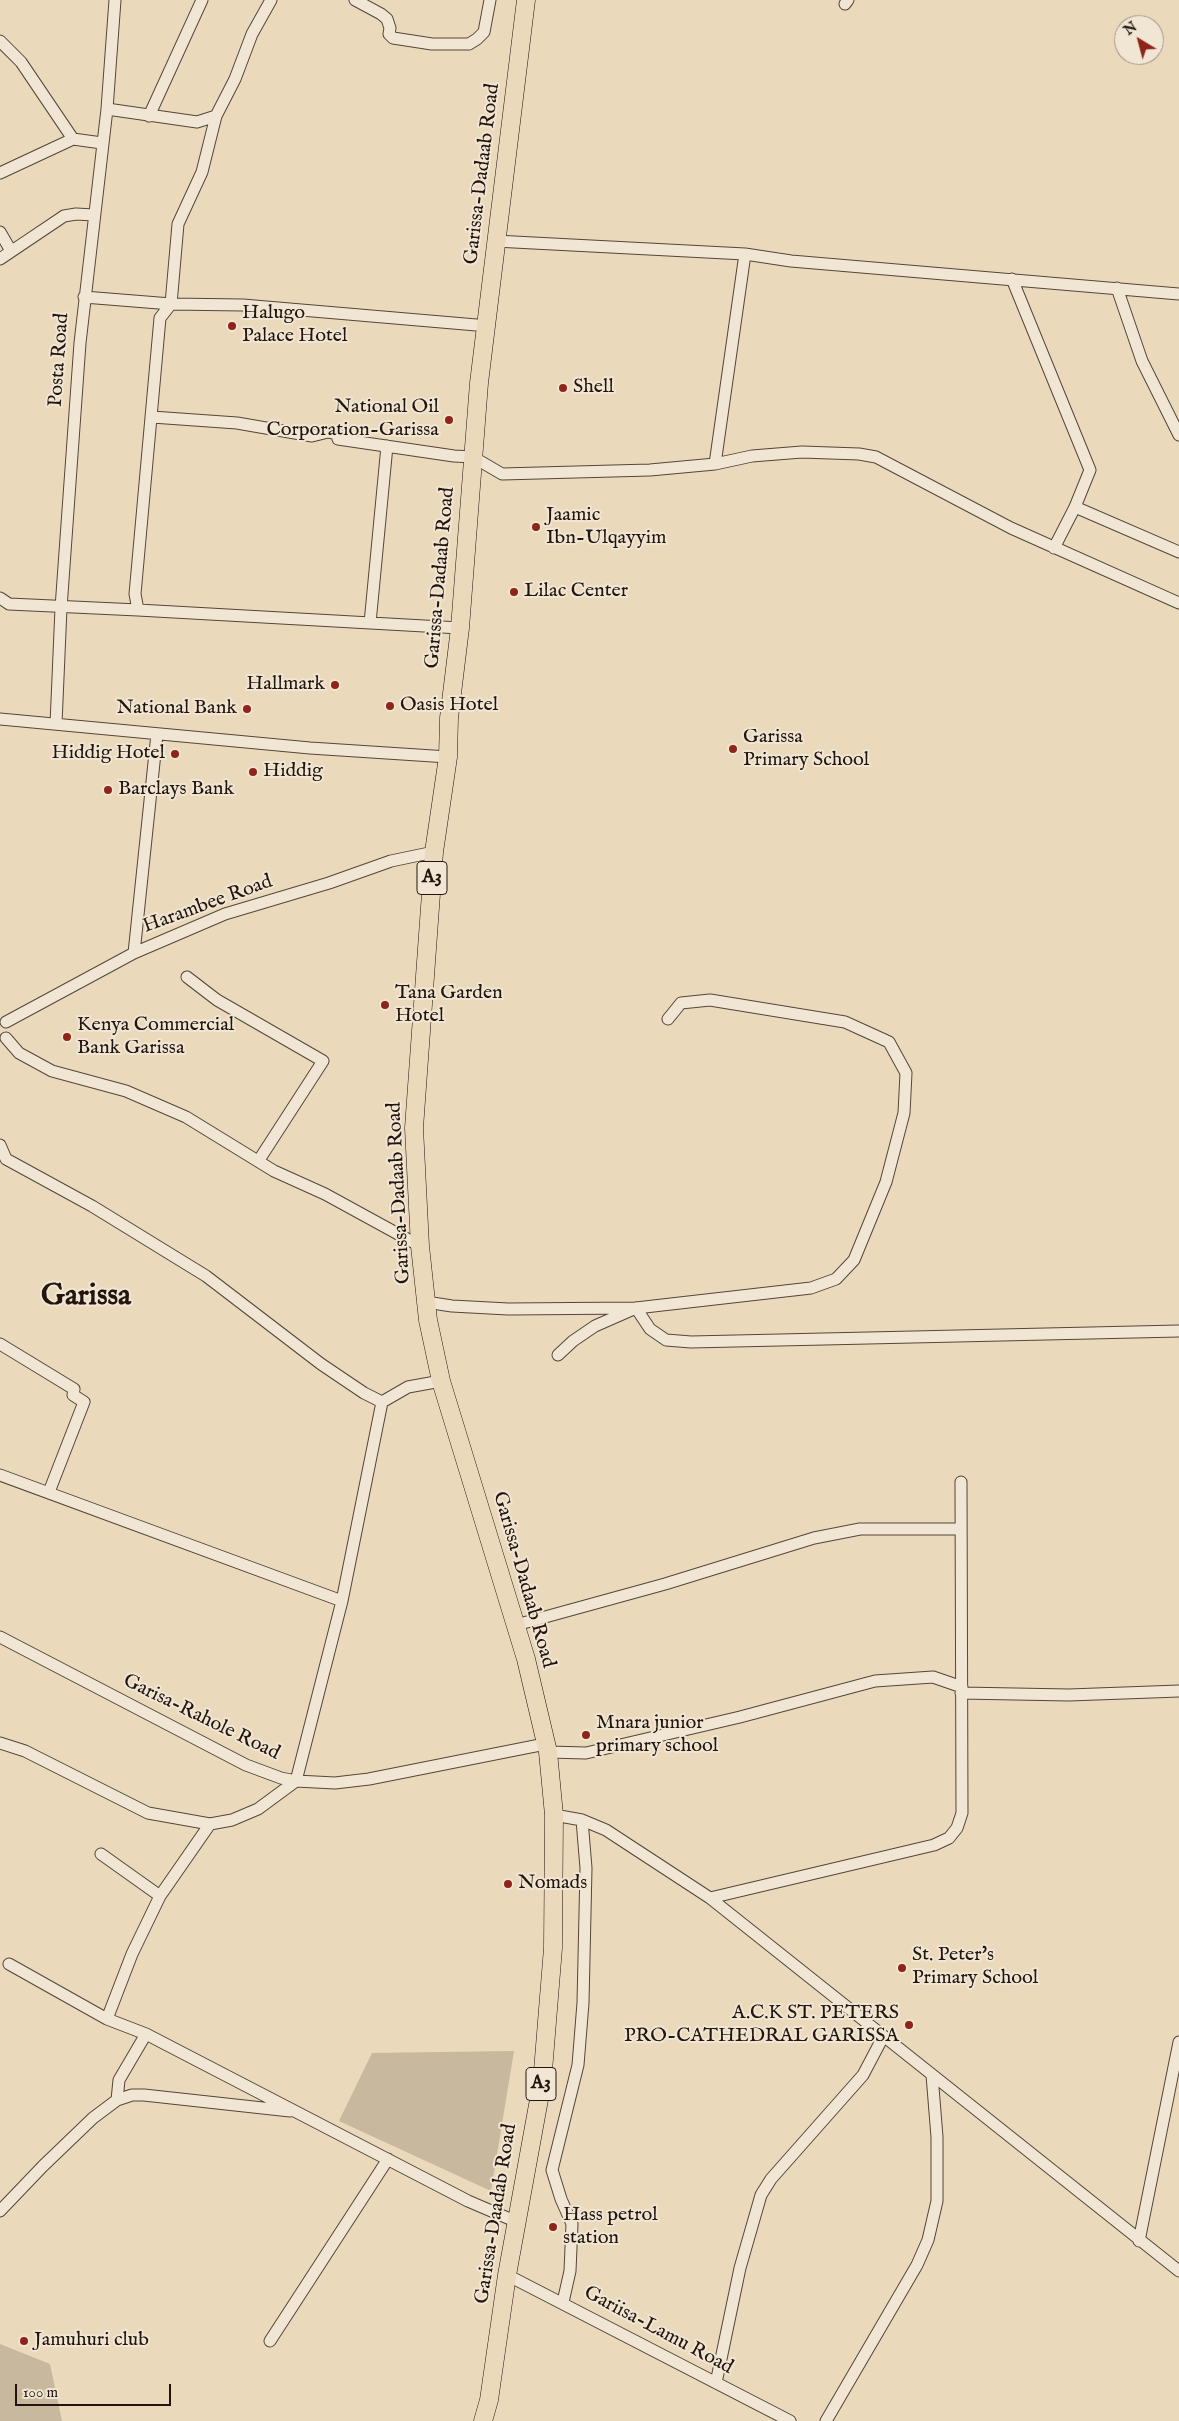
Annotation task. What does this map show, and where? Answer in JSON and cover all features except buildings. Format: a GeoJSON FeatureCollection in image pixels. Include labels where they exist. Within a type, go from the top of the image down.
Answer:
{"type":"FeatureCollection","features":[{"type":"Feature","properties":{"kind":"highway","name":"Garissa-Dadaab Road"},"geometry":{"type":"LineString","coordinates":[[526,0],[495,242],[488,326],[479,383],[460,628],[449,718],[448,757],[434,852],[414,1128],[420,1246],[426,1302],[441,1381],[516,1625],[546,1748]]}},
{"type":"Feature","properties":{"kind":"highway","name":"Garissa-Daadab Road"},"geometry":{"type":"LineString","coordinates":[[483,2421],[489,2400],[507,2275],[542,2083],[551,1987],[555,1873],[554,1815],[546,1748]]}},
{"type":"Feature","properties":{"kind":"street","name":"Posta Road"},"geometry":{"type":"LineString","coordinates":[[56,724],[61,608],[84,296],[107,109],[115,0]]}},
{"type":"Feature","properties":{"kind":"street"},"geometry":{"type":"LineString","coordinates":[[149,116],[202,0]]}},
{"type":"Feature","properties":{"kind":"street"},"geometry":{"type":"LineString","coordinates":[[138,610],[135,594],[160,318],[171,304],[178,224],[202,172],[216,116],[235,78],[252,34],[271,0]]}},
{"type":"Feature","properties":{"kind":"street"},"geometry":{"type":"LineString","coordinates":[[355,0],[387,19],[390,28],[389,34],[393,38],[432,44],[469,44],[477,39],[484,32],[490,0]]}},
{"type":"Feature","properties":{"kind":"street"},"geometry":{"type":"LineString","coordinates":[[0,40],[21,62],[73,139]]}},
{"type":"Feature","properties":{"kind":"street"},"geometry":{"type":"LineString","coordinates":[[107,109],[196,122],[216,116]]}},
{"type":"Feature","properties":{"kind":"street"},"geometry":{"type":"LineString","coordinates":[[0,173],[35,159],[73,139],[102,143]]}},
{"type":"Feature","properties":{"kind":"street"},"geometry":{"type":"LineString","coordinates":[[0,259],[64,216],[76,214],[94,215]]}},
{"type":"Feature","properties":{"kind":"street"},"geometry":{"type":"LineString","coordinates":[[0,232],[10,251]]}},
{"type":"Feature","properties":{"kind":"street"},"geometry":{"type":"LineString","coordinates":[[495,242],[745,254],[791,261],[1179,294]]}},
{"type":"Feature","properties":{"kind":"street"},"geometry":{"type":"LineString","coordinates":[[715,464],[745,254]]}},
{"type":"Feature","properties":{"kind":"street"},"geometry":{"type":"LineString","coordinates":[[1012,279],[1090,470],[1075,507],[1054,548]]}},
{"type":"Feature","properties":{"kind":"street"},"geometry":{"type":"LineString","coordinates":[[1117,288],[1142,360],[1177,428]]}},
{"type":"Feature","properties":{"kind":"street"},"geometry":{"type":"LineString","coordinates":[[84,296],[171,304],[243,305],[488,326]]}},
{"type":"Feature","properties":{"kind":"street"},"geometry":{"type":"LineString","coordinates":[[152,417],[237,423],[312,436],[328,432],[338,434],[338,439],[454,456],[473,457],[502,474],[545,471],[650,470],[715,464],[752,456],[802,452],[858,454],[876,457],[1054,548],[1179,604]]}},
{"type":"Feature","properties":{"kind":"street"},"geometry":{"type":"LineString","coordinates":[[370,623],[387,446]]}},
{"type":"Feature","properties":{"kind":"street"},"geometry":{"type":"LineString","coordinates":[[1075,507],[1179,552]]}},
{"type":"Feature","properties":{"kind":"street"},"geometry":{"type":"LineString","coordinates":[[0,598],[9,604],[61,608],[138,610],[460,628]]}},
{"type":"Feature","properties":{"kind":"street"},"geometry":{"type":"LineString","coordinates":[[0,719],[156,734],[448,757]]}},
{"type":"Feature","properties":{"kind":"street"},"geometry":{"type":"LineString","coordinates":[[134,953],[156,734]]}},
{"type":"Feature","properties":{"kind":"street","name":"Harambee Road"},"geometry":{"type":"LineString","coordinates":[[3,1020],[134,953],[226,914],[329,883],[390,860],[434,852]]}},
{"type":"Feature","properties":{"kind":"street"},"geometry":{"type":"LineString","coordinates":[[188,977],[217,1000],[323,1061],[259,1160]]}},
{"type":"Feature","properties":{"kind":"street"},"geometry":{"type":"LineString","coordinates":[[426,1302],[452,1306],[508,1308],[636,1308],[811,1288],[836,1279],[854,1260],[886,1182],[904,1113],[906,1073],[890,1042],[844,1022],[710,1000],[681,1003],[668,1019]]}},
{"type":"Feature","properties":{"kind":"street"},"geometry":{"type":"LineString","coordinates":[[3,1020],[9,1030],[3,1040],[19,1053],[52,1071],[126,1092],[186,1117],[259,1160],[274,1171],[325,1194],[420,1246]]}},
{"type":"Feature","properties":{"kind":"street"},"geometry":{"type":"LineString","coordinates":[[0,1145],[3,1164],[92,1206],[206,1276],[320,1364],[364,1393],[382,1402]]}},
{"type":"Feature","properties":{"kind":"street"},"geometry":{"type":"LineString","coordinates":[[636,1308],[650,1329],[666,1340],[691,1342],[1179,1332]]}},
{"type":"Feature","properties":{"kind":"street"},"geometry":{"type":"LineString","coordinates":[[558,1355],[595,1326],[636,1308]]}},
{"type":"Feature","properties":{"kind":"street"},"geometry":{"type":"LineString","coordinates":[[0,1344],[74,1389],[73,1395],[84,1402],[49,1492]]}},
{"type":"Feature","properties":{"kind":"street"},"geometry":{"type":"LineString","coordinates":[[382,1402],[408,1388],[441,1381]]}},
{"type":"Feature","properties":{"kind":"street"},"geometry":{"type":"LineString","coordinates":[[0,1743],[25,1751],[148,1813],[210,1824],[232,1820],[258,1809],[296,1781],[342,1601],[382,1402]]}},
{"type":"Feature","properties":{"kind":"street"},"geometry":{"type":"LineString","coordinates":[[0,1475],[342,1601]]}},
{"type":"Feature","properties":{"kind":"street"},"geometry":{"type":"LineString","coordinates":[[710,1898],[934,1845],[949,1838],[957,1828],[962,1813],[960,1529],[962,1482]]}},
{"type":"Feature","properties":{"kind":"street"},"geometry":{"type":"LineString","coordinates":[[516,1625],[665,1584],[814,1538],[860,1529],[960,1529]]}},
{"type":"Feature","properties":{"kind":"street","name":"Garisa-Rahole Road"},"geometry":{"type":"LineString","coordinates":[[0,1637],[246,1765],[281,1778],[296,1781],[335,1783],[369,1779],[546,1748],[586,1753],[730,1719],[875,1681],[933,1677],[962,1690],[1069,1695],[1179,1691]]}},
{"type":"Feature","properties":{"kind":"street"},"geometry":{"type":"LineString","coordinates":[[554,1815],[582,1820],[606,1830],[710,1898],[1179,2271]]}},
{"type":"Feature","properties":{"kind":"street"},"geometry":{"type":"LineString","coordinates":[[564,2302],[570,2271],[572,2224],[560,2198],[552,2170],[578,2065],[583,2003],[586,1868],[582,1820]]}},
{"type":"Feature","properties":{"kind":"street"},"geometry":{"type":"LineString","coordinates":[[107,2019],[132,1954],[160,1896],[210,1824]]}},
{"type":"Feature","properties":{"kind":"street"},"geometry":{"type":"LineString","coordinates":[[100,1854],[160,1896]]}},
{"type":"Feature","properties":{"kind":"street"},"geometry":{"type":"LineString","coordinates":[[9,1964],[107,2019],[146,2034],[468,2201],[516,2222]]}},
{"type":"Feature","properties":{"kind":"street"},"geometry":{"type":"LineString","coordinates":[[117,2100],[119,2080],[146,2034]]}},
{"type":"Feature","properties":{"kind":"street"},"geometry":{"type":"LineString","coordinates":[[716,2383],[740,2268],[761,2195],[771,2179],[863,2075],[883,2037]]}},
{"type":"Feature","properties":{"kind":"street"},"geometry":{"type":"LineString","coordinates":[[1139,2241],[1179,2042]]}},
{"type":"Feature","properties":{"kind":"street"},"geometry":{"type":"LineString","coordinates":[[826,2421],[917,2265],[928,2240],[937,2201],[937,2137],[932,2075]]}},
{"type":"Feature","properties":{"kind":"street"},"geometry":{"type":"LineString","coordinates":[[0,2211],[93,2118],[117,2100],[132,2095],[299,2112]]}},
{"type":"Feature","properties":{"kind":"street"},"geometry":{"type":"LineString","coordinates":[[270,2341],[388,2159]]}},
{"type":"Feature","properties":{"kind":"street","name":"Gariisa-Lamu Road"},"geometry":{"type":"LineString","coordinates":[[507,2275],[564,2302],[790,2421]]}},
{"type":"Feature","properties":{"kind":"shaded area"},"geometry":{"type":"Polygon","coordinates":[[[514,2051],[491,2191],[339,2121],[372,2053],[514,2051]]]}},
{"type":"Feature","properties":{"kind":"shaded area"},"geometry":{"type":"Polygon","coordinates":[[[0,2344],[50,2364],[62,2421],[0,2421],[0,2344]]]}},
{"type":"Feature","properties":{"kind":"place","name":"Halugo Palace Hotel"},"geometry":{"type":"Point","coordinates":[232,326]}},
{"type":"Feature","properties":{"kind":"place","name":"Shell"},"geometry":{"type":"Point","coordinates":[563,388]}},
{"type":"Feature","properties":{"kind":"place","name":"National Oil Corporation-Garissa"},"geometry":{"type":"Point","coordinates":[449,420]}},
{"type":"Feature","properties":{"kind":"place","name":"Jaamic Ibn-Ulqayyim"},"geometry":{"type":"Point","coordinates":[536,527]}},
{"type":"Feature","properties":{"kind":"place","name":"Lilac Center"},"geometry":{"type":"Point","coordinates":[514,592]}},
{"type":"Feature","properties":{"kind":"place","name":"Hallmark"},"geometry":{"type":"Point","coordinates":[335,685]}},
{"type":"Feature","properties":{"kind":"place","name":"Oasis Hotel"},"geometry":{"type":"Point","coordinates":[390,706]}},
{"type":"Feature","properties":{"kind":"place","name":"National Bank"},"geometry":{"type":"Point","coordinates":[247,709]}},
{"type":"Feature","properties":{"kind":"place","name":"Garissa Primary School"},"geometry":{"type":"Point","coordinates":[733,749]}},
{"type":"Feature","properties":{"kind":"place","name":"Hiddig Hotel"},"geometry":{"type":"Point","coordinates":[175,754]}},
{"type":"Feature","properties":{"kind":"place","name":"Hiddig"},"geometry":{"type":"Point","coordinates":[253,772]}},
{"type":"Feature","properties":{"kind":"place","name":"Barclays Bank"},"geometry":{"type":"Point","coordinates":[108,790]}},
{"type":"Feature","properties":{"kind":"place","name":"Tana Garden Hotel"},"geometry":{"type":"Point","coordinates":[385,1005]}},
{"type":"Feature","properties":{"kind":"place","name":"Kenya Commercial Bank Garissa"},"geometry":{"type":"Point","coordinates":[67,1037]}},
{"type":"Feature","properties":{"kind":"place","name":"Mnara junior primary school"},"geometry":{"type":"Point","coordinates":[586,1735]}},
{"type":"Feature","properties":{"kind":"place","name":"Nomads"},"geometry":{"type":"Point","coordinates":[508,1884]}},
{"type":"Feature","properties":{"kind":"place","name":"St. Peter's Primary School"},"geometry":{"type":"Point","coordinates":[902,1968]}},
{"type":"Feature","properties":{"kind":"place","name":"A.C.K ST. PETERS PRO-CATHEDRAL GARISSA"},"geometry":{"type":"Point","coordinates":[909,2025]}},
{"type":"Feature","properties":{"kind":"place","name":"Hass petrol station"},"geometry":{"type":"Point","coordinates":[553,2227]}},
{"type":"Feature","properties":{"kind":"place","name":"Jamuhuri club"},"geometry":{"type":"Point","coordinates":[24,2341]}},
{"type":"Feature","properties":{"kind":"district","name":"Garissa"},"geometry":{"type":"Point","coordinates":[86,1298]}}]}
